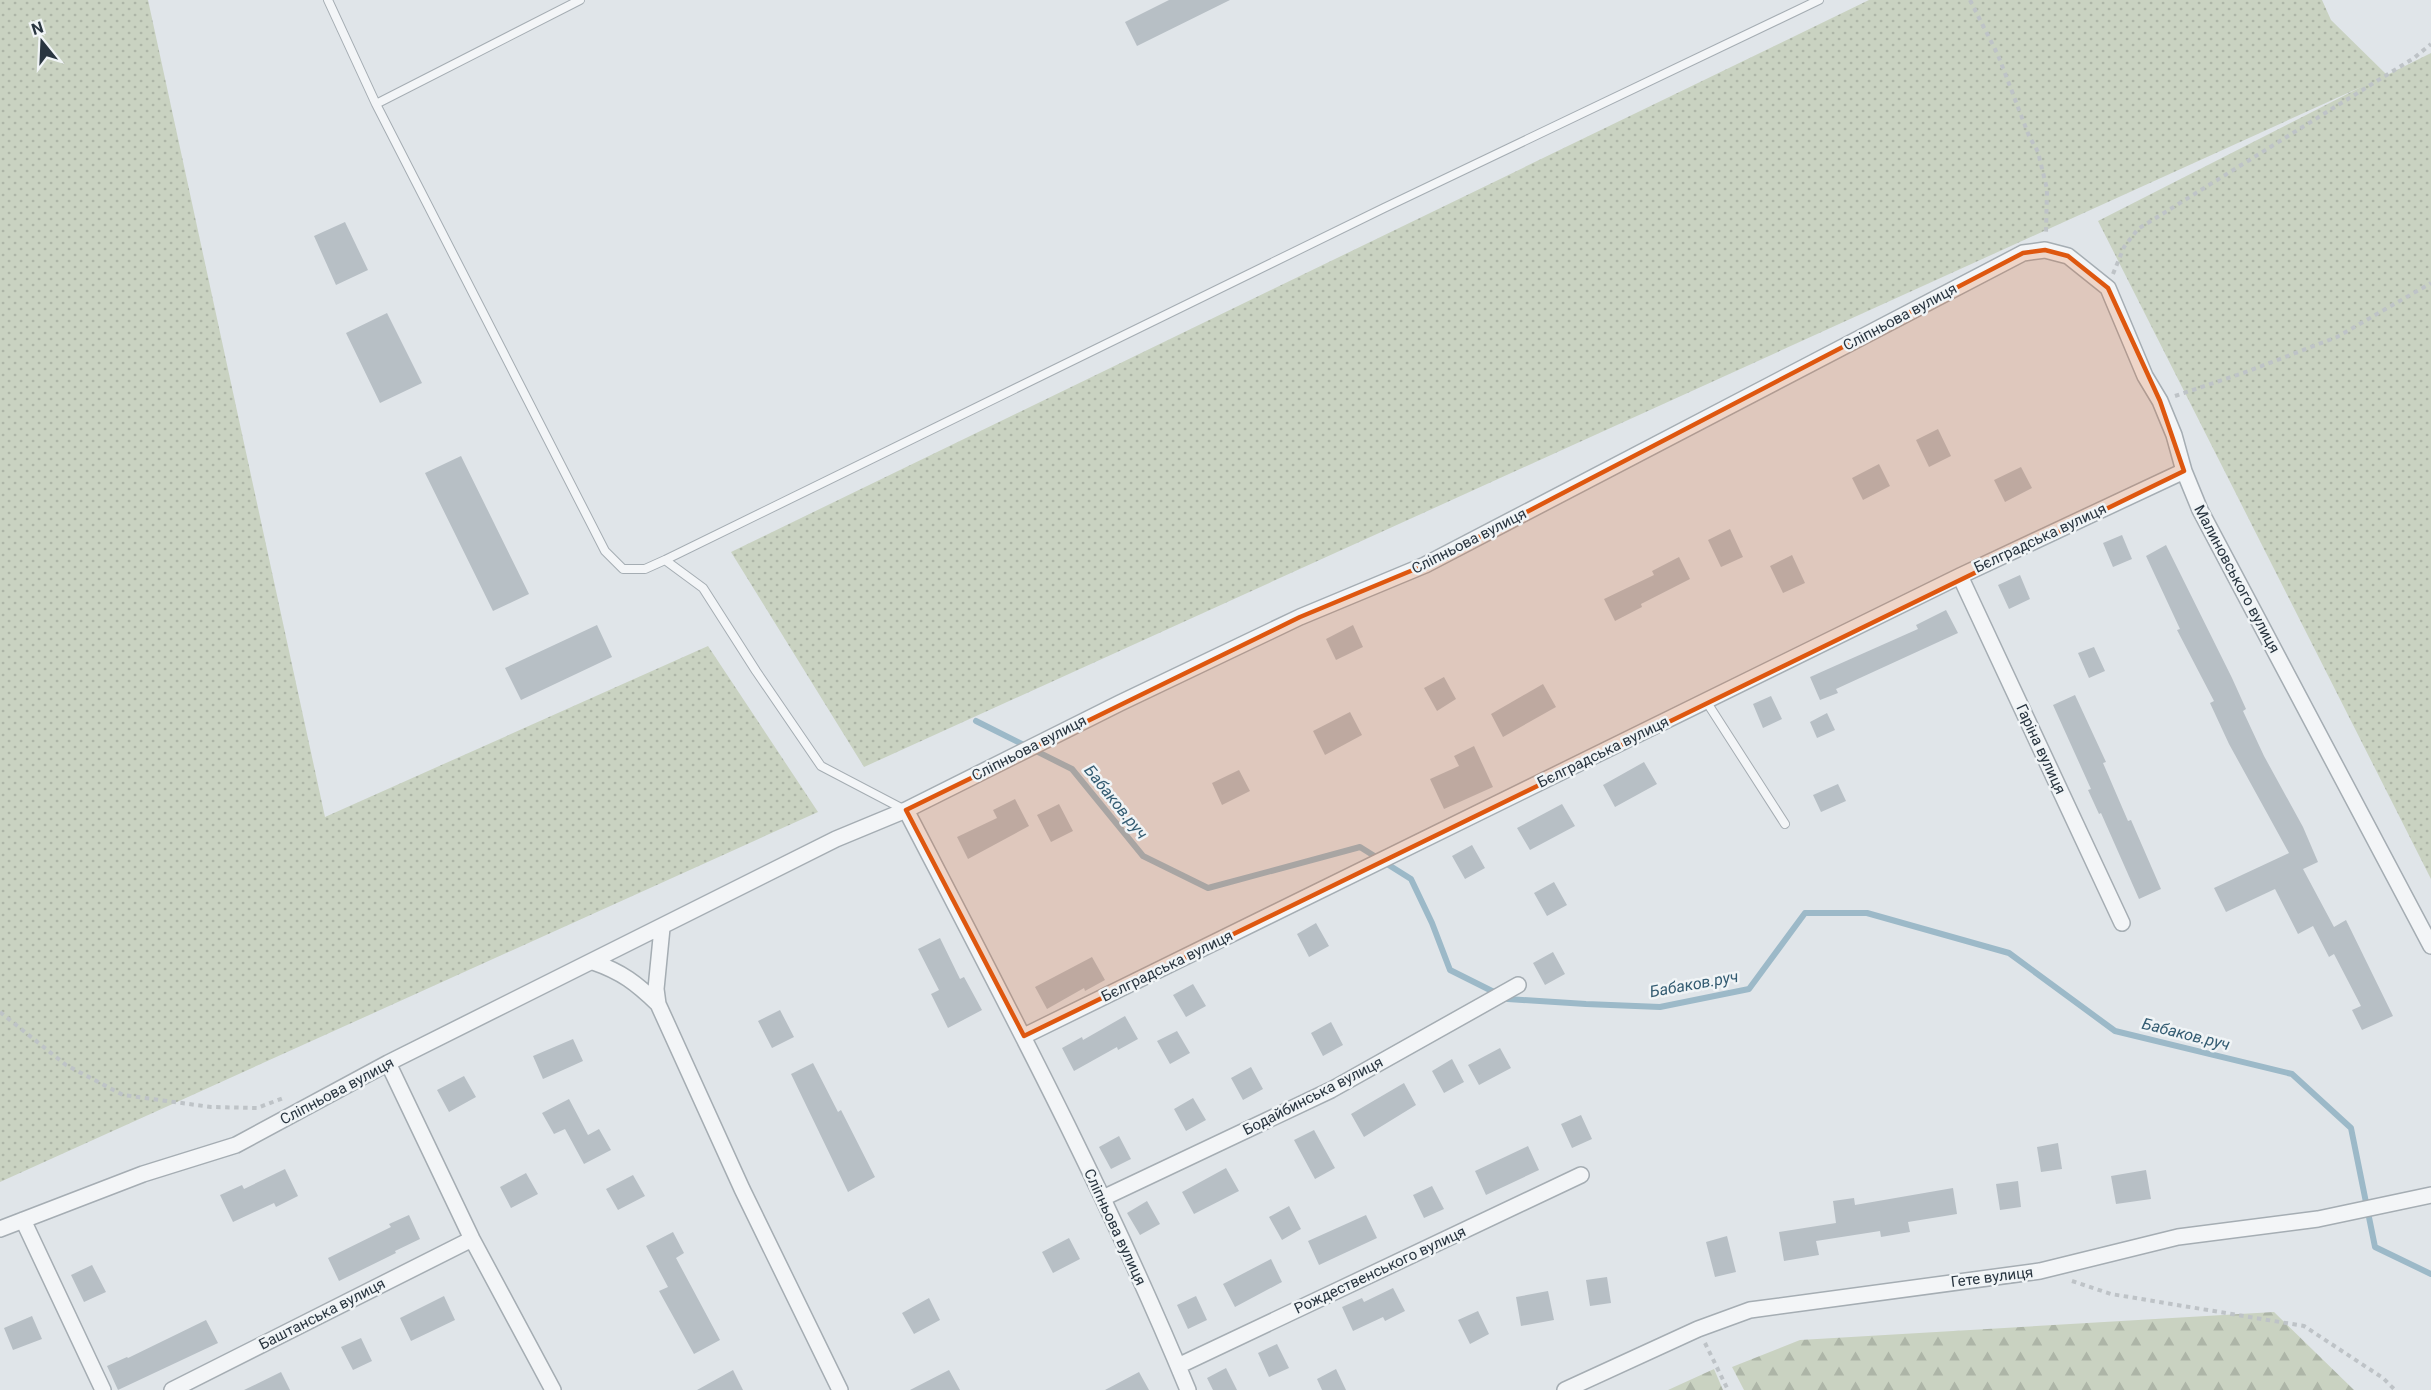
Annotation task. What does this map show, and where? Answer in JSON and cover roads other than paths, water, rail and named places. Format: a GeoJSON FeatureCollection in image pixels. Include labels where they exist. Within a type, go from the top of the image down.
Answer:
{"type":"FeatureCollection","features":[{"type":"Feature","properties":{"kind":"street","name":"Малиновського вулиця"},"geometry":{"type":"LineString","coordinates":[[2023,253],[2045,250],[2068,256],[2108,288],[2141,368],[2160,401],[2200,510],[2431,946]]}},
{"type":"Feature","properties":{"kind":"street","name":"Сліпньова вулиця"},"geometry":{"type":"LineString","coordinates":[[0,1229],[143,1174],[236,1145],[388,1063],[836,839],[906,810],[1300,617],[1425,565],[2023,253]]}},
{"type":"Feature","properties":{"kind":"street","name":"Бєлградська вулиця"},"geometry":{"type":"LineString","coordinates":[[1024,1036],[1960,576],[2184,471]]}},
{"type":"Feature","properties":{"kind":"street","name":"Гаріна вулиця"},"geometry":{"type":"LineString","coordinates":[[1960,576],[2122,923]]}},
{"type":"Feature","properties":{"kind":"street","name":"Сліпньова вулиця"},"geometry":{"type":"LineString","coordinates":[[906,810],[1024,1036],[1103,1198],[1188,1390]]}},
{"type":"Feature","properties":{"kind":"street"},"geometry":{"type":"LineString","coordinates":[[662,928],[656,989],[658,1004],[742,1190],[840,1390]]}},
{"type":"Feature","properties":{"kind":"street"},"geometry":{"type":"LineString","coordinates":[[593,962],[618,971],[633,981],[658,1004]]}},
{"type":"Feature","properties":{"kind":"street","name":"Бодайбинська вулиця"},"geometry":{"type":"LineString","coordinates":[[1103,1198],[1331,1090],[1518,985]]}},
{"type":"Feature","properties":{"kind":"street"},"geometry":{"type":"LineString","coordinates":[[388,1063],[472,1239],[553,1390]]}},
{"type":"Feature","properties":{"kind":"street","name":"Рождественського вулиця"},"geometry":{"type":"LineString","coordinates":[[1178,1366],[1581,1175]]}},
{"type":"Feature","properties":{"kind":"street","name":"Гете вулиця"},"geometry":{"type":"LineString","coordinates":[[1565,1390],[1698,1329],[1750,1310],[2040,1270],[2178,1237],[2318,1219],[2431,1195]]}},
{"type":"Feature","properties":{"kind":"street"},"geometry":{"type":"LineString","coordinates":[[22,1220],[103,1390]]}},
{"type":"Feature","properties":{"kind":"street","name":"Баштанська вулиця"},"geometry":{"type":"LineString","coordinates":[[172,1390],[472,1239]]}},
{"type":"Feature","properties":{"kind":"lane"},"geometry":{"type":"LineString","coordinates":[[328,0],[376,104],[605,551],[623,569],[645,569],[665,560],[1384,208],[1819,0]]}},
{"type":"Feature","properties":{"kind":"lane"},"geometry":{"type":"LineString","coordinates":[[376,104],[580,0]]}},
{"type":"Feature","properties":{"kind":"lane"},"geometry":{"type":"LineString","coordinates":[[665,560],[703,588],[821,766],[906,810]]}},
{"type":"Feature","properties":{"kind":"lane"},"geometry":{"type":"LineString","coordinates":[[1706,701],[1785,824]]}},
{"type":"Feature","properties":{"kind":"waterway","name":"Бабаков.руч"},"geometry":{"type":"LineString","coordinates":[[976,721],[1072,769],[1143,856],[1208,888],[1360,847],[1411,879],[1432,923],[1450,970],[1508,999],[1660,1007],[1749,989],[1805,913],[1867,913],[2009,953],[2115,1031],[2292,1074],[2351,1128],[2375,1247],[2431,1274]]}}]}
